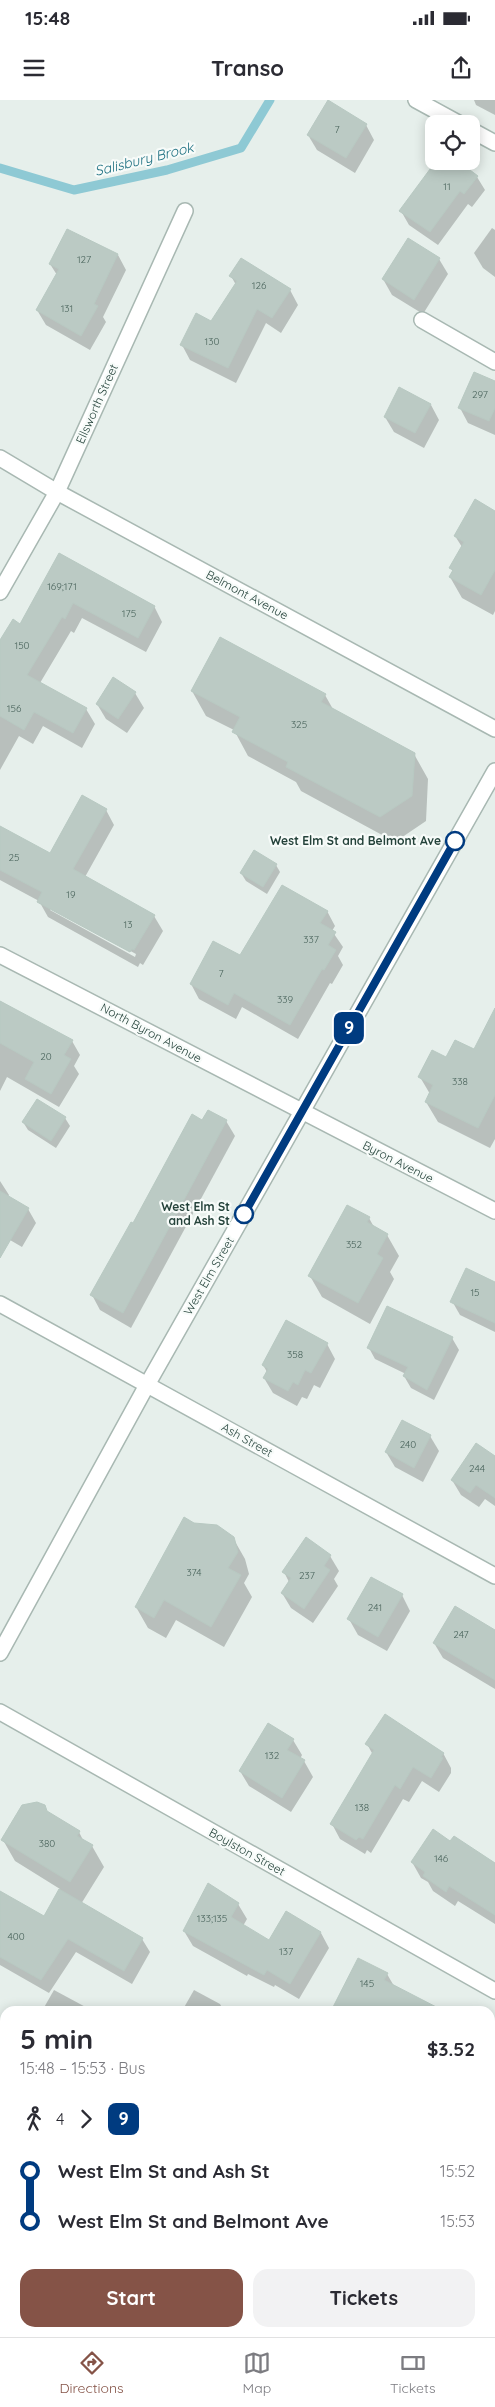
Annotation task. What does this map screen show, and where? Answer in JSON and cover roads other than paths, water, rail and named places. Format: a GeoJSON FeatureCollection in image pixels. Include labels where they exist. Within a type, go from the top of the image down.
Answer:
{"type":"FeatureCollection","features":[{"type":"Feature","properties":{"kind":"street"},"geometry":{"type":"LineString","coordinates":[[416,100],[444,115]]}},
{"type":"Feature","properties":{"kind":"street"},"geometry":{"type":"LineString","coordinates":[[480,135],[495,143]]}},
{"type":"Feature","properties":{"kind":"street","name":"Ellsworth Street"},"geometry":{"type":"LineString","coordinates":[[0,592],[57,492],[184,211]]}},
{"type":"Feature","properties":{"kind":"street"},"geometry":{"type":"LineString","coordinates":[[422,320],[495,362]]}},
{"type":"Feature","properties":{"kind":"street","name":"Belmont Avenue"},"geometry":{"type":"LineString","coordinates":[[0,458],[57,492],[495,729]]}},
{"type":"Feature","properties":{"kind":"street","name":"West Elm Street"},"geometry":{"type":"LineString","coordinates":[[0,1653],[147,1385],[495,771]]}},
{"type":"Feature","properties":{"kind":"street","name":"North Byron Avenue"},"geometry":{"type":"LineString","coordinates":[[0,955],[302,1112]]}},
{"type":"Feature","properties":{"kind":"street","name":"Byron Avenue"},"geometry":{"type":"LineString","coordinates":[[302,1112],[495,1211]]}},
{"type":"Feature","properties":{"kind":"street","name":"Ash Street"},"geometry":{"type":"LineString","coordinates":[[0,1304],[495,1576]]}},
{"type":"Feature","properties":{"kind":"street","name":"Boylston Street"},"geometry":{"type":"LineString","coordinates":[[0,1712],[495,1991]]}},
{"type":"Feature","properties":{"kind":"waterway","name":"Salisbury Brook"},"geometry":{"type":"LineString","coordinates":[[0,168],[74,190],[167,170],[241,148],[270,100]]}},
{"type":"Feature","properties":{"kind":"place","name":"West Elm St and Belmont Ave"},"geometry":{"type":"Point","coordinates":[455,841]}},
{"type":"Feature","properties":{"kind":"place","name":"West Elm St and Ash St"},"geometry":{"type":"Point","coordinates":[244,1214]}}]}
